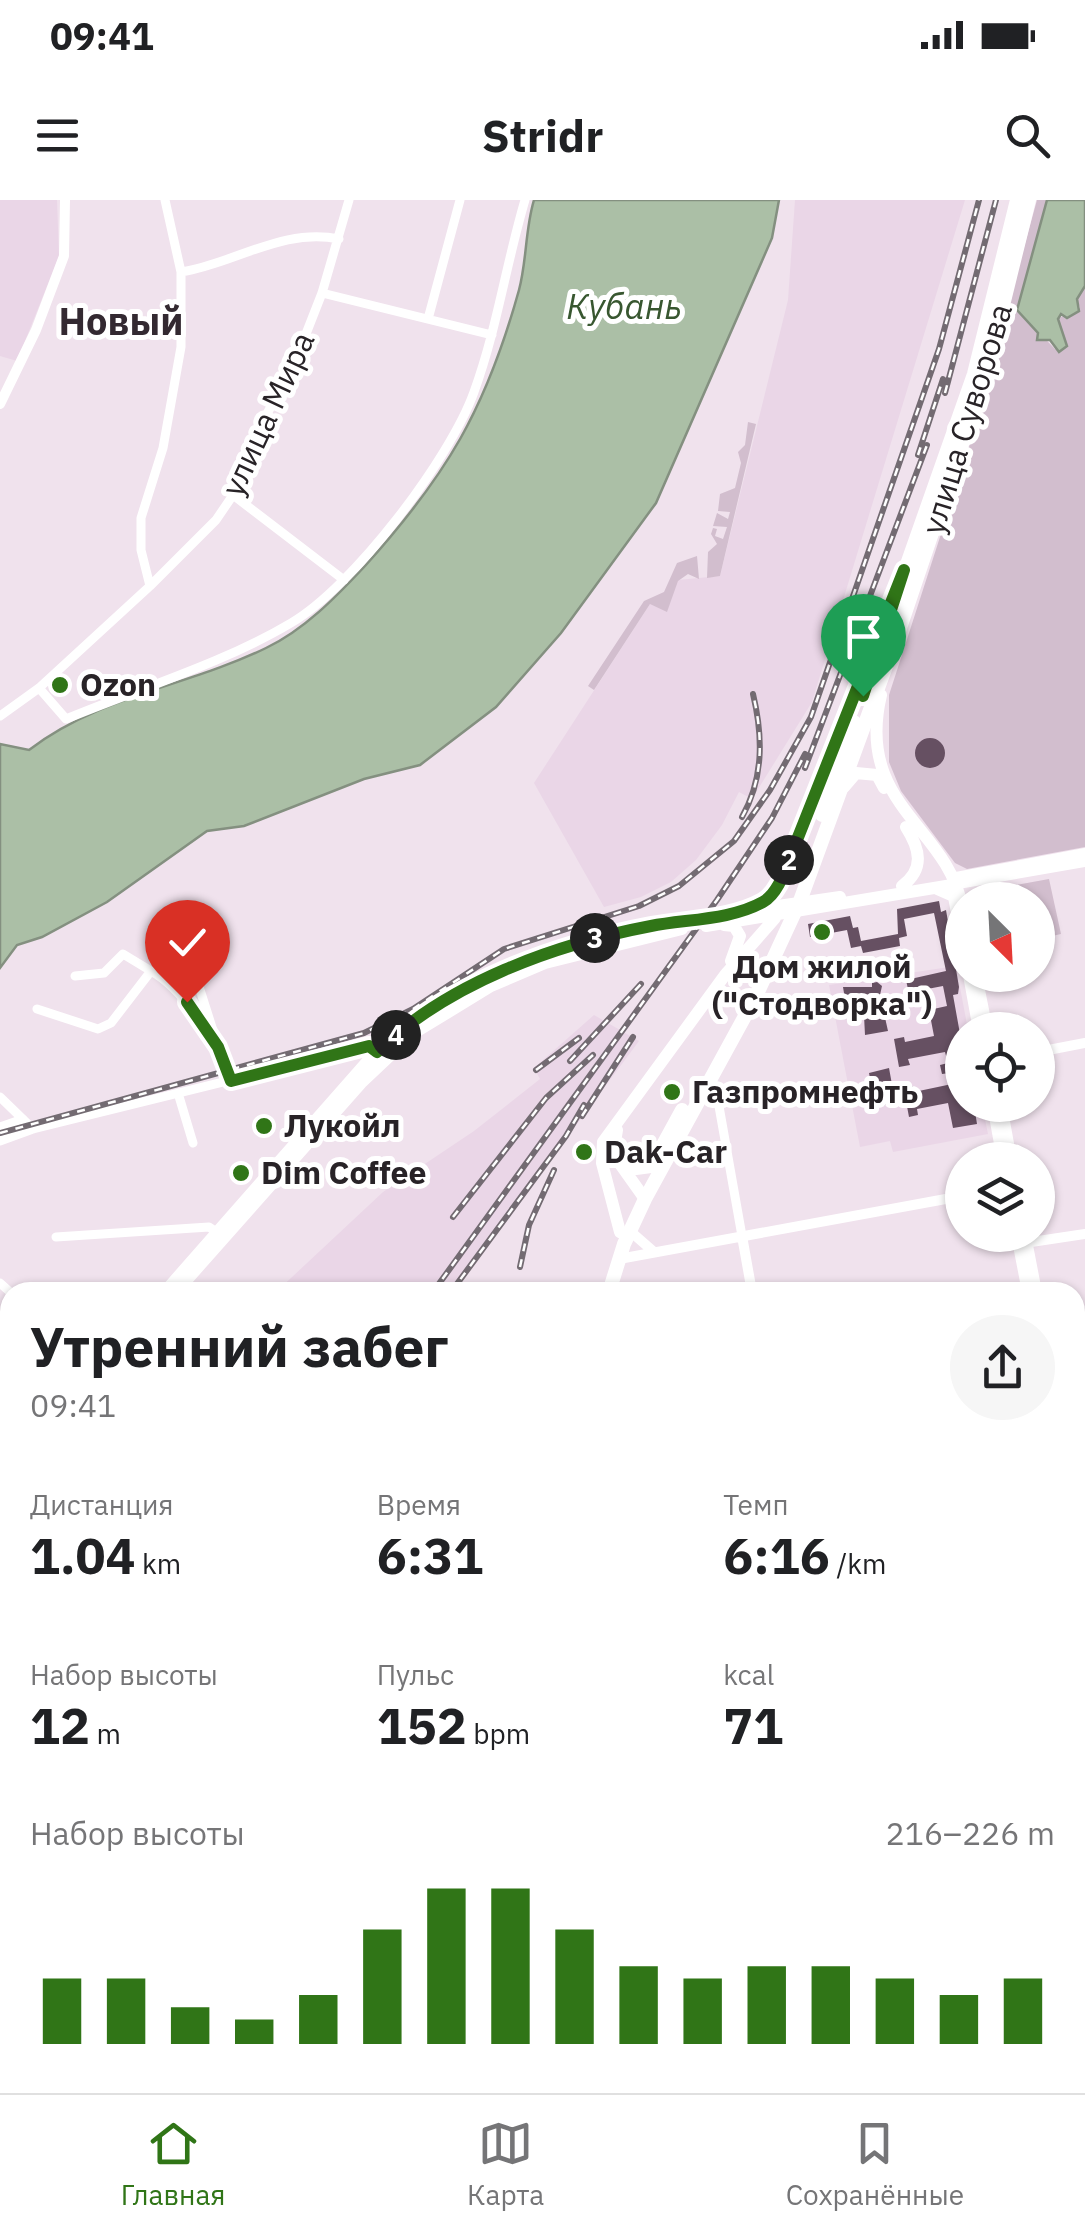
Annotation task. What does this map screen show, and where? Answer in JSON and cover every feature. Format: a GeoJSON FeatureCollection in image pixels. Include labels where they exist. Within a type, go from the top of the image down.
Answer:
{"type":"FeatureCollection","features":[{"type":"Feature","properties":{"kind":"main road","name":"улица Суворова"},"geometry":{"type":"LineString","coordinates":[[735,912],[766,900],[777,887],[904,570],[974,374],[1017,200]]}},
{"type":"Feature","properties":{"kind":"main road","name":"улица Суворова"},"geometry":{"type":"LineString","coordinates":[[604,1282],[642,1195],[763,963],[834,800],[890,654],[987,370],[1029,200]]}},
{"type":"Feature","properties":{"kind":"main road","name":"улица Суворова"},"geometry":{"type":"LineString","coordinates":[[834,800],[904,570]]}},
{"type":"Feature","properties":{"kind":"main road"},"geometry":{"type":"LineString","coordinates":[[890,654],[878,709],[879,746],[888,784],[902,810],[957,881]]}},
{"type":"Feature","properties":{"kind":"main road"},"geometry":{"type":"LineString","coordinates":[[834,800],[856,773],[873,773],[880,780],[918,851],[915,875],[902,886]]}},
{"type":"Feature","properties":{"kind":"main road"},"geometry":{"type":"LineString","coordinates":[[184,1282],[380,1056],[440,1006],[528,960],[608,935],[902,886],[957,881]]}},
{"type":"Feature","properties":{"kind":"main road"},"geometry":{"type":"LineString","coordinates":[[380,1056],[514,975],[600,946],[818,910],[957,881]]}},
{"type":"Feature","properties":{"kind":"main road"},"geometry":{"type":"LineString","coordinates":[[625,1232],[610,1157],[624,1114],[725,975],[777,916]]}},
{"type":"Feature","properties":{"kind":"main road"},"geometry":{"type":"LineString","coordinates":[[716,924],[734,926],[740,936],[725,975]]}},
{"type":"Feature","properties":{"kind":"main road","name":"улица Суворова"},"geometry":{"type":"LineString","coordinates":[[642,1195],[651,1167],[676,1131]]}},
{"type":"Feature","properties":{"kind":"main road"},"geometry":{"type":"LineString","coordinates":[[610,1157],[636,1170],[651,1167]]}},
{"type":"Feature","properties":{"kind":"main road"},"geometry":{"type":"LineString","coordinates":[[610,1157],[642,1195]]}},
{"type":"Feature","properties":{"kind":"main road"},"geometry":{"type":"LineString","coordinates":[[176,1282],[221,1236]]}},
{"type":"Feature","properties":{"kind":"main road"},"geometry":{"type":"LineString","coordinates":[[1025,1252],[1033,1282]]}},
{"type":"Feature","properties":{"kind":"main road","name":"улица Суворова"},"geometry":{"type":"LineString","coordinates":[[611,1282],[615,1258]]}},
{"type":"Feature","properties":{"kind":"street"},"geometry":{"type":"LineString","coordinates":[[0,404],[36,330],[64,256],[65,200]]}},
{"type":"Feature","properties":{"kind":"street"},"geometry":{"type":"LineString","coordinates":[[150,586],[141,550],[141,518],[163,448],[182,347],[181,272],[165,200]]}},
{"type":"Feature","properties":{"kind":"street","name":"улица Мира"},"geometry":{"type":"LineString","coordinates":[[0,716],[39,688],[150,586],[216,520],[233,495],[244,455],[293,367],[322,293],[350,200]]}},
{"type":"Feature","properties":{"kind":"street"},"geometry":{"type":"LineString","coordinates":[[428,319],[460,200]]}},
{"type":"Feature","properties":{"kind":"street"},"geometry":{"type":"LineString","coordinates":[[39,688],[66,718],[293,622],[344,580],[433,472],[448,448],[473,395],[492,335],[525,200]]}},
{"type":"Feature","properties":{"kind":"street"},"geometry":{"type":"LineString","coordinates":[[181,272],[294,238],[320,235],[339,239]]}},
{"type":"Feature","properties":{"kind":"street"},"geometry":{"type":"LineString","coordinates":[[322,293],[492,335]]}},
{"type":"Feature","properties":{"kind":"street"},"geometry":{"type":"LineString","coordinates":[[233,495],[344,580]]}},
{"type":"Feature","properties":{"kind":"street"},"geometry":{"type":"LineString","coordinates":[[957,881],[1085,853]]}},
{"type":"Feature","properties":{"kind":"street"},"geometry":{"type":"LineString","coordinates":[[957,881],[1085,862]]}},
{"type":"Feature","properties":{"kind":"street"},"geometry":{"type":"LineString","coordinates":[[926,890],[945,893]]}},
{"type":"Feature","properties":{"kind":"street"},"geometry":{"type":"LineString","coordinates":[[182,933],[231,1081]]}},
{"type":"Feature","properties":{"kind":"street"},"geometry":{"type":"LineString","coordinates":[[75,976],[104,973],[123,954],[168,980],[218,1047]]}},
{"type":"Feature","properties":{"kind":"street"},"geometry":{"type":"LineString","coordinates":[[37,1009],[98,1030],[111,1023],[150,970]]}},
{"type":"Feature","properties":{"kind":"street"},"geometry":{"type":"LineString","coordinates":[[1055,1049],[1085,1043]]}},
{"type":"Feature","properties":{"kind":"street"},"geometry":{"type":"LineString","coordinates":[[0,1141],[33,1129],[369,1046],[380,1056]]}},
{"type":"Feature","properties":{"kind":"street"},"geometry":{"type":"LineString","coordinates":[[178,1093],[192,1142]]}},
{"type":"Feature","properties":{"kind":"street"},"geometry":{"type":"LineString","coordinates":[[717,1095],[750,1282]]}},
{"type":"Feature","properties":{"kind":"street"},"geometry":{"type":"LineString","coordinates":[[0,1097],[33,1129]]}},
{"type":"Feature","properties":{"kind":"street"},"geometry":{"type":"LineString","coordinates":[[0,1126],[23,1119]]}},
{"type":"Feature","properties":{"kind":"street"},"geometry":{"type":"LineString","coordinates":[[615,1258],[945,1199]]}},
{"type":"Feature","properties":{"kind":"street"},"geometry":{"type":"LineString","coordinates":[[56,1237],[210,1227],[221,1236]]}},
{"type":"Feature","properties":{"kind":"street"},"geometry":{"type":"LineString","coordinates":[[625,1232],[654,1252]]}},
{"type":"Feature","properties":{"kind":"street"},"geometry":{"type":"LineString","coordinates":[[1055,1236],[1085,1234]]}},
{"type":"Feature","properties":{"kind":"street"},"geometry":{"type":"LineString","coordinates":[[1022,1252],[1026,1282]]}},
{"type":"Feature","properties":{"kind":"shaded area"},"geometry":{"type":"Polygon","coordinates":[[[0,200],[57,200],[59,256],[17,361],[0,356],[0,200]]]}},
{"type":"Feature","properties":{"kind":"shaded area"},"geometry":{"type":"Polygon","coordinates":[[[795,200],[965,200],[812,702],[752,799],[739,792],[722,825],[696,860],[671,882],[641,897],[604,907],[534,783],[650,604],[678,580],[720,576],[788,300],[795,200]]]}},
{"type":"Feature","properties":{"kind":"shaded area"},"geometry":{"type":"Polygon","coordinates":[[[1037,200],[1047,200],[1017,310],[1055,349],[1057,319],[1080,308],[1077,299],[1085,286],[1085,847],[967,869],[955,863],[901,791],[889,762],[889,695],[970,444],[1037,200]]]}},
{"type":"Feature","properties":{"kind":"shaded area"},"geometry":{"type":"Polygon","coordinates":[[[748,422],[756,424],[720,576],[707,578],[708,552],[717,544],[711,534],[713,528],[717,529],[715,536],[723,539],[727,527],[713,526],[717,513],[728,519],[730,512],[718,511],[720,494],[735,488],[741,463],[738,452],[745,445],[748,422]]]}},
{"type":"Feature","properties":{"kind":"shaded area"},"geometry":{"type":"Polygon","coordinates":[[[697,556],[699,579],[688,574],[678,581],[667,612],[650,604],[594,690],[588,686],[644,601],[664,592],[677,563],[697,556]]]}},
{"type":"Feature","properties":{"kind":"shaded area"},"geometry":{"type":"Polygon","coordinates":[[[1055,906],[1061,934],[1055,935],[1055,906]]]}},
{"type":"Feature","properties":{"kind":"shaded area"},"geometry":{"type":"Polygon","coordinates":[[[945,968],[945,992],[961,992],[965,1012],[945,1012],[945,1122],[986,1122],[988,1134],[893,1152],[890,1141],[860,1147],[829,985],[945,968]]]}},
{"type":"Feature","properties":{"kind":"shaded area"},"geometry":{"type":"Polygon","coordinates":[[[594,1015],[639,1041],[459,1282],[287,1282],[383,1192],[474,1131],[540,1079],[534,1068],[594,1015]]]}},
{"type":"Feature","properties":{"kind":"water","name":"Кубань"},"geometry":{"type":"Polygon","coordinates":[[[534,200],[779,200],[772,238],[656,503],[561,633],[496,707],[420,765],[364,779],[244,826],[207,831],[107,902],[42,937],[17,945],[0,968],[0,744],[29,750],[114,704],[266,648],[306,622],[343,589],[419,501],[477,406],[493,371],[519,290],[534,200]]]}},
{"type":"Feature","properties":{"kind":"water"},"geometry":{"type":"Polygon","coordinates":[[[1047,200],[1085,200],[1085,286],[1077,299],[1079,311],[1067,318],[1061,314],[1058,319],[1067,346],[1059,352],[1050,340],[1037,340],[1038,333],[1017,310],[1047,200]]]}},
{"type":"Feature","properties":{"kind":"building"},"geometry":{"type":"Polygon","coordinates":[[[930,738],[941,742],[945,753],[941,764],[930,768],[919,764],[915,753],[919,742],[930,738]]]}},
{"type":"Feature","properties":{"kind":"building"},"geometry":{"type":"Polygon","coordinates":[[[939,901],[941,912],[945,910],[945,966],[934,913],[904,919],[907,936],[899,938],[900,946],[863,953],[861,946],[851,948],[847,930],[810,937],[808,924],[850,916],[861,941],[898,934],[897,909],[939,901]]]}},
{"type":"Feature","properties":{"kind":"building"},"geometry":{"type":"Polygon","coordinates":[[[945,971],[945,992],[958,992],[953,995],[956,1012],[945,1012],[945,1052],[908,1059],[910,1065],[899,1067],[894,1039],[904,1037],[905,1042],[934,1036],[929,1010],[947,1006],[943,986],[922,990],[924,1001],[911,1003],[906,980],[945,971]]]}},
{"type":"Feature","properties":{"kind":"building"},"geometry":{"type":"Polygon","coordinates":[[[877,982],[882,986],[880,995],[888,1031],[865,1035],[863,996],[845,999],[843,987],[872,987],[877,982]]]}},
{"type":"Feature","properties":{"kind":"building"},"geometry":{"type":"Polygon","coordinates":[[[889,1068],[893,1090],[913,1086],[914,1092],[945,1085],[945,1104],[917,1109],[918,1115],[909,1117],[906,1101],[875,1107],[869,1073],[889,1068]]]}},
{"type":"Feature","properties":{"kind":"building"},"geometry":{"type":"Polygon","coordinates":[[[952,1122],[977,1122],[977,1124],[953,1128],[952,1122]]]}},
{"type":"Feature","properties":{"kind":"railway"},"geometry":{"type":"LineString","coordinates":[[0,1133],[364,1033],[413,1009],[504,949],[639,906],[679,886],[734,841],[770,790],[811,717],[939,349],[979,200]]}},
{"type":"Feature","properties":{"kind":"railway"},"geometry":{"type":"LineString","coordinates":[[945,393],[996,200]]}},
{"type":"Feature","properties":{"kind":"railway"},"geometry":{"type":"LineString","coordinates":[[918,455],[943,379]]}},
{"type":"Feature","properties":{"kind":"railway"},"geometry":{"type":"LineString","coordinates":[[805,768],[927,445]]}},
{"type":"Feature","properties":{"kind":"railway"},"geometry":{"type":"LineString","coordinates":[[742,817],[758,772],[759,725],[753,694]]}},
{"type":"Feature","properties":{"kind":"railway"},"geometry":{"type":"LineString","coordinates":[[440,1282],[717,900],[772,818],[805,754]]}},
{"type":"Feature","properties":{"kind":"railway"},"geometry":{"type":"LineString","coordinates":[[570,1061],[641,984]]}},
{"type":"Feature","properties":{"kind":"railway"},"geometry":{"type":"LineString","coordinates":[[582,1116],[633,1037]]}},
{"type":"Feature","properties":{"kind":"railway"},"geometry":{"type":"LineString","coordinates":[[536,1070],[579,1038]]}},
{"type":"Feature","properties":{"kind":"railway"},"geometry":{"type":"LineString","coordinates":[[453,1217],[546,1098],[593,1055]]}},
{"type":"Feature","properties":{"kind":"railway"},"geometry":{"type":"LineString","coordinates":[[458,1282],[566,1136],[584,1105]]}},
{"type":"Feature","properties":{"kind":"railway"},"geometry":{"type":"LineString","coordinates":[[520,1267],[529,1225],[554,1170]]}},
{"type":"Feature","properties":{"kind":"place","name":"Ozon"},"geometry":{"type":"Point","coordinates":[60,685]}},
{"type":"Feature","properties":{"kind":"place","name":"Дом жилой (\"Стодворка\")"},"geometry":{"type":"Point","coordinates":[822,932]}},
{"type":"Feature","properties":{"kind":"place","name":"Газпромнефть"},"geometry":{"type":"Point","coordinates":[672,1092]}},
{"type":"Feature","properties":{"kind":"place","name":"Лукойл"},"geometry":{"type":"Point","coordinates":[264,1126]}},
{"type":"Feature","properties":{"kind":"place","name":"Dak-Car"},"geometry":{"type":"Point","coordinates":[584,1152]}},
{"type":"Feature","properties":{"kind":"place","name":"Dim Coffee"},"geometry":{"type":"Point","coordinates":[241,1173]}},
{"type":"Feature","properties":{"kind":"district","name":"Новый"},"geometry":{"type":"Point","coordinates":[121,322]}},
{"type":"Feature","properties":{"kind":"route"},"geometry":{"type":"LineString","coordinates":[[187,1002],[218,1047],[231,1081],[369,1046],[377,1052],[396,1035],[463,992],[545,953],[620,932],[735,912],[760,903],[777,887],[805,823],[904,570],[863,696]]}}]}
